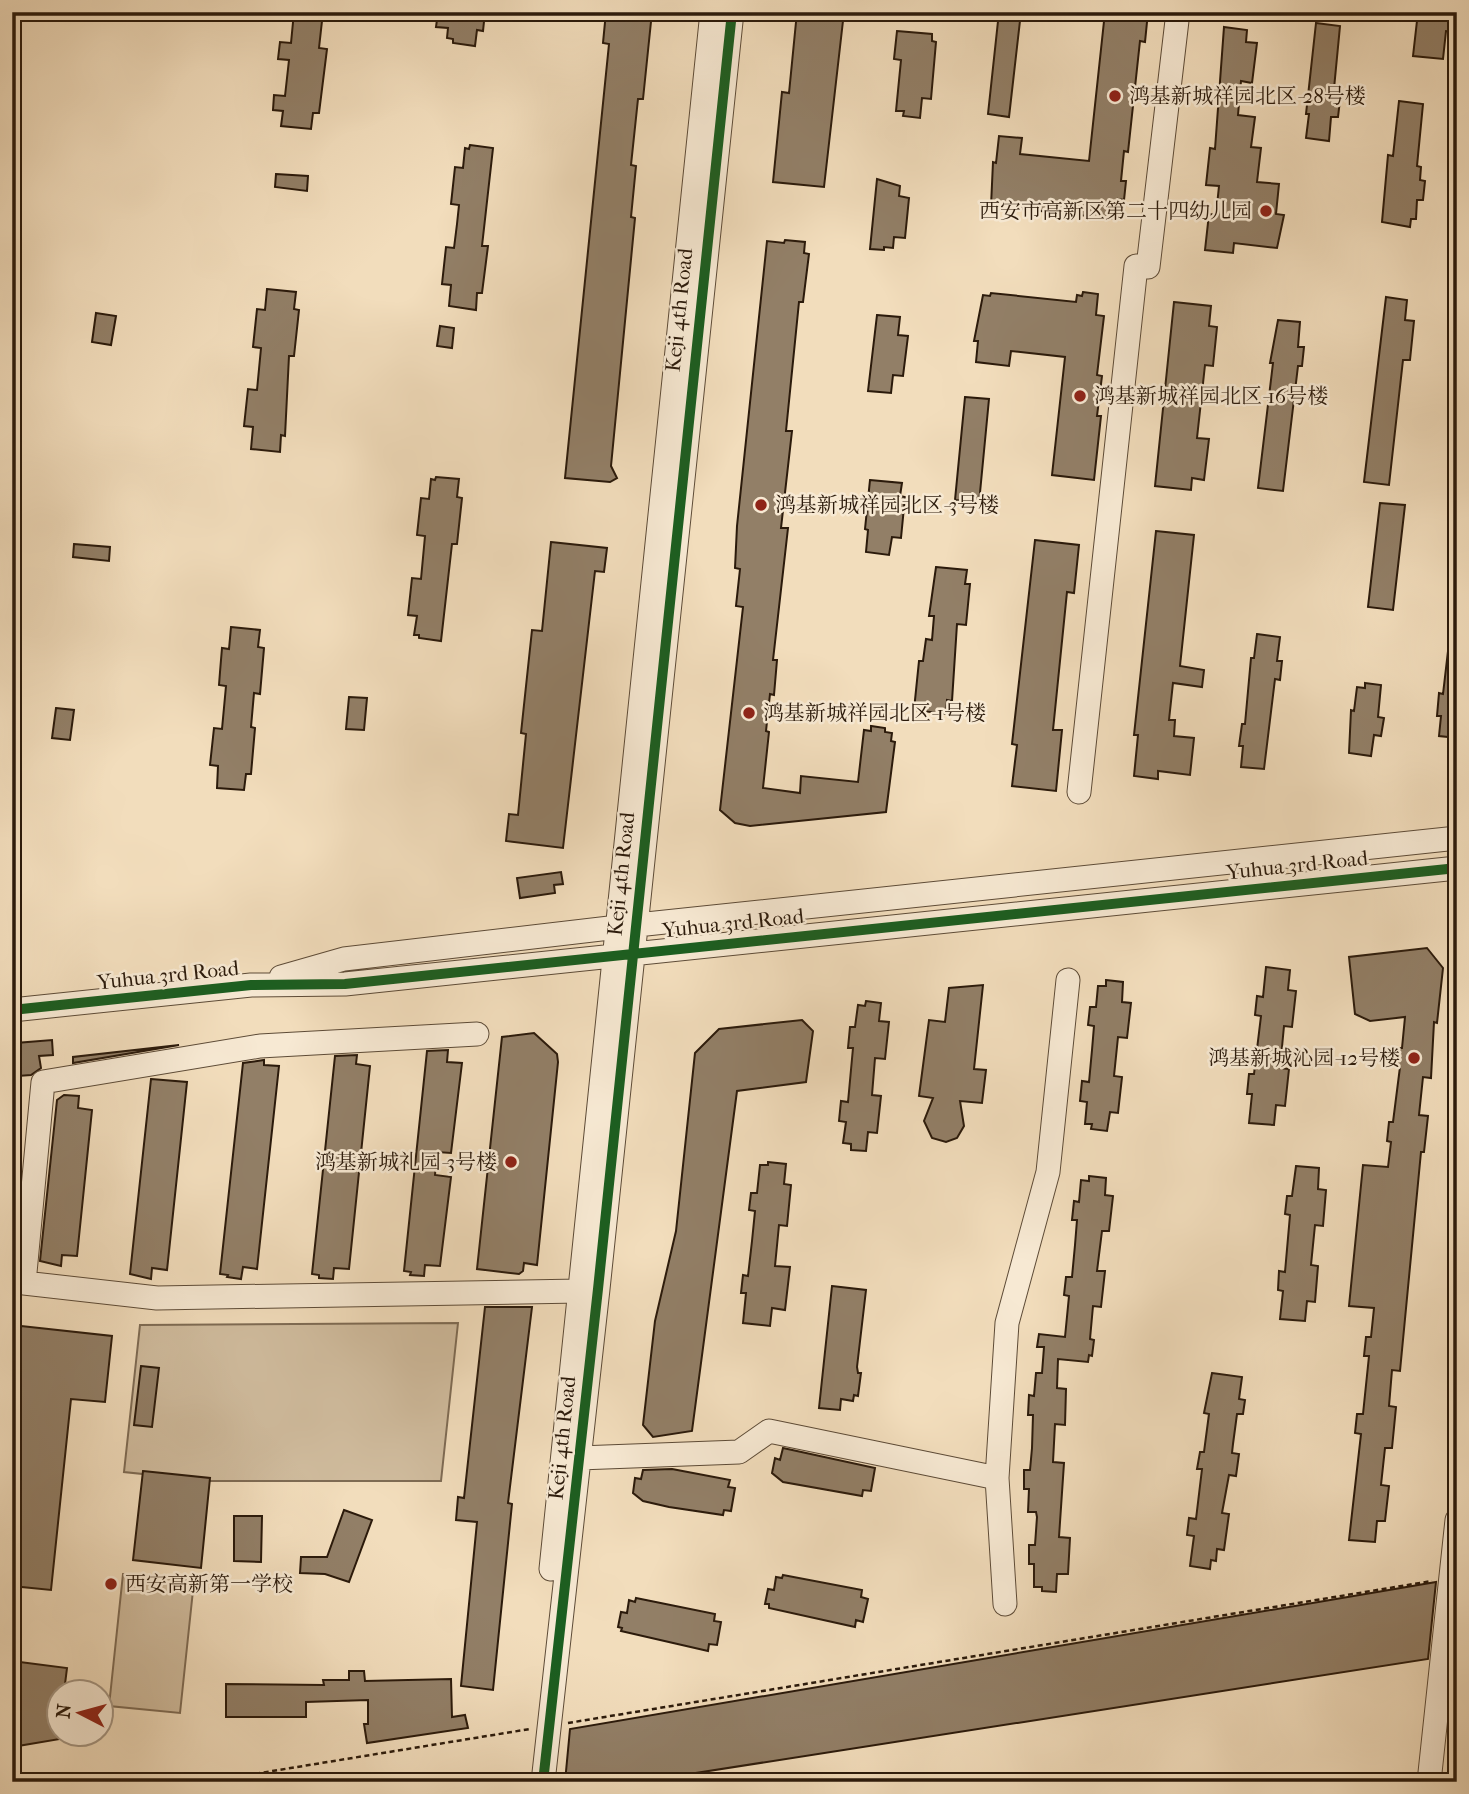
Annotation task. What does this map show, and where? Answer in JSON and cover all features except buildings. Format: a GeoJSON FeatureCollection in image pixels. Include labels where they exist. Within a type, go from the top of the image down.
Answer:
{"type":"FeatureCollection","features":[{"type":"Feature","properties":{"kind":"street","name":"Keji 4th Road"},"geometry":{"type":"LineString","coordinates":[[528,1782],[541,1727],[579,1458],[712,12]]}},
{"type":"Feature","properties":{"kind":"street","name":"Keji 4th Road"},"geometry":{"type":"LineString","coordinates":[[626,926],[732,12]]}},
{"type":"Feature","properties":{"kind":"street"},"geometry":{"type":"LineString","coordinates":[[1079,792],[1136,266],[1148,267],[1178,12]]}},
{"type":"Feature","properties":{"kind":"street","name":"Yuhua 3rd Road"},"geometry":{"type":"LineString","coordinates":[[251,985],[344,959],[626,926],[1457,838]]}},
{"type":"Feature","properties":{"kind":"street","name":"Yuhua 3rd Road"},"geometry":{"type":"LineString","coordinates":[[12,1010],[251,985],[345,984],[1457,868]]}},
{"type":"Feature","properties":{"kind":"street","name":"Keji 4th Road"},"geometry":{"type":"LineString","coordinates":[[543,1782],[541,1727],[580,1291],[624,954]]}},
{"type":"Feature","properties":{"kind":"street"},"geometry":{"type":"LineString","coordinates":[[1005,1604],[997,1478],[1007,1323],[1048,1172],[1068,980]]}},
{"type":"Feature","properties":{"kind":"street"},"geometry":{"type":"LineString","coordinates":[[477,1034],[260,1046],[43,1082],[24,1283],[157,1298],[580,1291]]}},
{"type":"Feature","properties":{"kind":"street"},"geometry":{"type":"LineString","coordinates":[[579,1458],[739,1452],[769,1431],[997,1478]]}},
{"type":"Feature","properties":{"kind":"street"},"geometry":{"type":"LineString","coordinates":[[1429,1782],[1457,1520]]}},
{"type":"Feature","properties":{"kind":"path"},"geometry":{"type":"LineString","coordinates":[[205,1782],[1451,1578]]}},
{"type":"Feature","properties":{"kind":"shaded area"},"geometry":{"type":"Polygon","coordinates":[[[458,1323],[441,1481],[210,1481],[124,1472],[140,1325],[458,1323]]]}},
{"type":"Feature","properties":{"kind":"shaded area"},"geometry":{"type":"Polygon","coordinates":[[[123,1574],[194,1581],[180,1713],[116,1707],[116,1678],[112,1678],[123,1574]]]}},
{"type":"Feature","properties":{"kind":"cycle path"},"geometry":{"type":"LineString","coordinates":[[543,1782],[598,1289],[732,12]]}},
{"type":"Feature","properties":{"kind":"cycle path"},"geometry":{"type":"LineString","coordinates":[[12,1010],[251,985],[345,984],[1457,868]]}},
{"type":"Feature","properties":{"kind":"place","name":"鸿基新城祥园北区-28号楼"},"geometry":{"type":"Point","coordinates":[1115,96]}},
{"type":"Feature","properties":{"kind":"place","name":"西安市高新区第二十四幼儿园"},"geometry":{"type":"Point","coordinates":[1266,211]}},
{"type":"Feature","properties":{"kind":"place","name":"鸿基新城祥园北区-16号楼"},"geometry":{"type":"Point","coordinates":[1080,396]}},
{"type":"Feature","properties":{"kind":"place","name":"鸿基新城祥园北区-3号楼"},"geometry":{"type":"Point","coordinates":[761,505]}},
{"type":"Feature","properties":{"kind":"place","name":"鸿基新城祥园北区-1号楼"},"geometry":{"type":"Point","coordinates":[749,713]}},
{"type":"Feature","properties":{"kind":"place","name":"鸿基新城沁园-12号楼"},"geometry":{"type":"Point","coordinates":[1414,1058]}},
{"type":"Feature","properties":{"kind":"place","name":"鸿基新城礼园-3号楼"},"geometry":{"type":"Point","coordinates":[511,1162]}},
{"type":"Feature","properties":{"kind":"place","name":"西安高新第一学校"},"geometry":{"type":"Point","coordinates":[111,1584]}}]}
